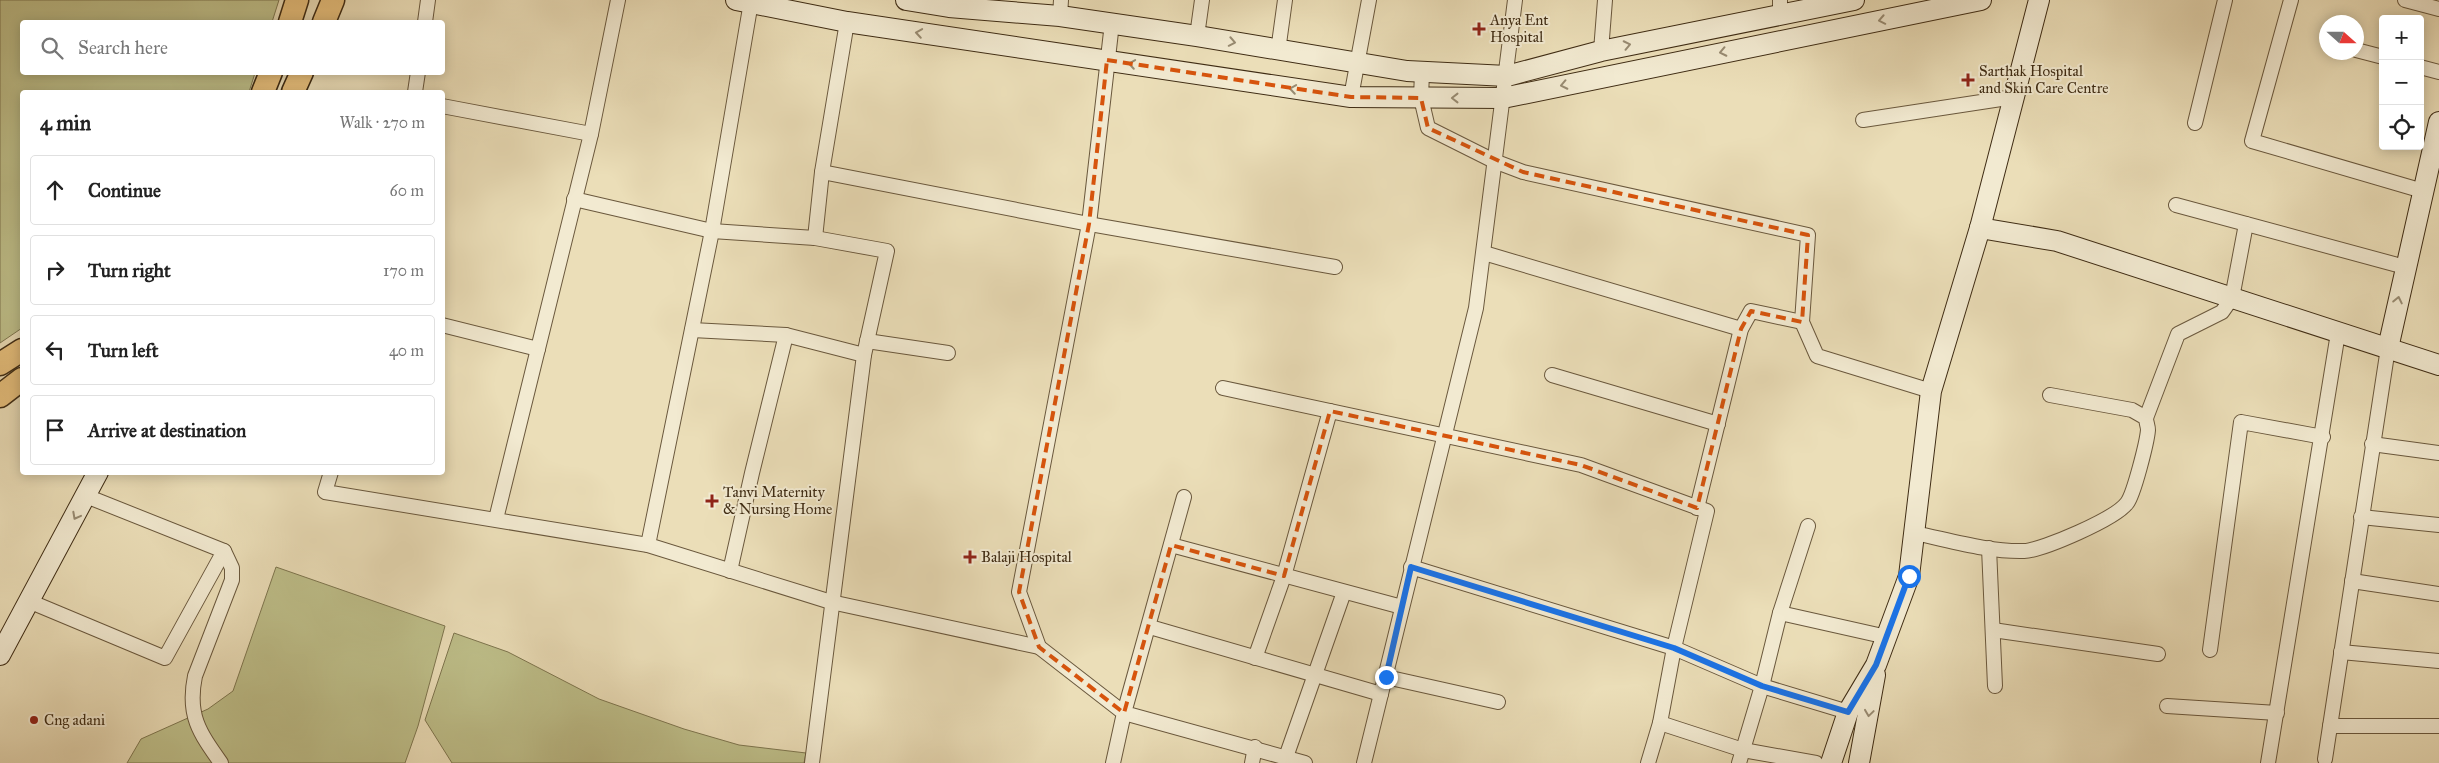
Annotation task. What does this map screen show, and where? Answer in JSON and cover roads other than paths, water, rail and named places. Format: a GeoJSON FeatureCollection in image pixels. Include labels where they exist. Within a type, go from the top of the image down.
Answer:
{"type":"FeatureCollection","features":[{"type":"Feature","properties":{"kind":"main road"},"geometry":{"type":"LineString","coordinates":[[291,20],[297,0]]}},
{"type":"Feature","properties":{"kind":"main road"},"geometry":{"type":"LineString","coordinates":[[325,20],[333,0]]}},
{"type":"Feature","properties":{"kind":"main road"},"geometry":{"type":"LineString","coordinates":[[906,0],[949,4],[1060,8],[1112,24],[1197,36],[1358,64],[1422,72],[1507,76],[1780,6],[1854,0]]}},
{"type":"Feature","properties":{"kind":"main road"},"geometry":{"type":"LineString","coordinates":[[743,1],[847,22],[1351,98],[1503,98],[1981,0]]}},
{"type":"Feature","properties":{"kind":"main road"},"geometry":{"type":"LineString","coordinates":[[1831,763],[1848,712],[1876,665],[1909,576],[1931,391],[1980,228],[2038,0]]}},
{"type":"Feature","properties":{"kind":"main road"},"geometry":{"type":"LineString","coordinates":[[949,4],[950,38]]}},
{"type":"Feature","properties":{"kind":"main road"},"geometry":{"type":"LineString","coordinates":[[264,90],[270,75]]}},
{"type":"Feature","properties":{"kind":"main road"},"geometry":{"type":"LineString","coordinates":[[294,90],[301,75]]}},
{"type":"Feature","properties":{"kind":"main road"},"geometry":{"type":"LineString","coordinates":[[2388,348],[2439,122]]}},
{"type":"Feature","properties":{"kind":"main road"},"geometry":{"type":"LineString","coordinates":[[1980,228],[2057,241],[2338,333],[2388,348],[2438,359]]}},
{"type":"Feature","properties":{"kind":"main road"},"geometry":{"type":"LineString","coordinates":[[0,364],[20,351]]}},
{"type":"Feature","properties":{"kind":"main road"},"geometry":{"type":"LineString","coordinates":[[0,396],[20,381]]}},
{"type":"Feature","properties":{"kind":"main road"},"geometry":{"type":"LineString","coordinates":[[0,655],[96,475]]}},
{"type":"Feature","properties":{"kind":"main road"},"geometry":{"type":"LineString","coordinates":[[1859,763],[1866,736],[1876,665]]}},
{"type":"Feature","properties":{"kind":"street"},"geometry":{"type":"LineString","coordinates":[[425,20],[428,0]]}},
{"type":"Feature","properties":{"kind":"street"},"geometry":{"type":"LineString","coordinates":[[496,519],[591,134],[618,0]]}},
{"type":"Feature","properties":{"kind":"street"},"geometry":{"type":"LineString","coordinates":[[1197,36],[1202,0]]}},
{"type":"Feature","properties":{"kind":"street"},"geometry":{"type":"LineString","coordinates":[[1278,51],[1285,0]]}},
{"type":"Feature","properties":{"kind":"street"},"geometry":{"type":"LineString","coordinates":[[1351,98],[1369,0]]}},
{"type":"Feature","properties":{"kind":"street"},"geometry":{"type":"LineString","coordinates":[[1364,763],[1476,308],[1494,161],[1507,76],[1515,0]]}},
{"type":"Feature","properties":{"kind":"street"},"geometry":{"type":"LineString","coordinates":[[1601,51],[1605,0]]}},
{"type":"Feature","properties":{"kind":"street"},"geometry":{"type":"LineString","coordinates":[[2195,123],[2225,0]]}},
{"type":"Feature","properties":{"kind":"street"},"geometry":{"type":"LineString","coordinates":[[2290,0],[2252,141],[2423,191]]}},
{"type":"Feature","properties":{"kind":"street"},"geometry":{"type":"LineString","coordinates":[[2405,0],[2439,9]]}},
{"type":"Feature","properties":{"kind":"street"},"geometry":{"type":"LineString","coordinates":[[648,545],[712,231],[743,1]]}},
{"type":"Feature","properties":{"kind":"street"},"geometry":{"type":"LineString","coordinates":[[815,238],[822,172],[847,22]]}},
{"type":"Feature","properties":{"kind":"street"},"geometry":{"type":"LineString","coordinates":[[1039,647],[1020,592],[1089,224],[1112,24]]}},
{"type":"Feature","properties":{"kind":"street"},"geometry":{"type":"LineString","coordinates":[[2364,52],[2379,56]]}},
{"type":"Feature","properties":{"kind":"street"},"geometry":{"type":"LineString","coordinates":[[2424,68],[2439,72]]}},
{"type":"Feature","properties":{"kind":"street"},"geometry":{"type":"LineString","coordinates":[[1422,72],[1422,98],[1428,128],[1494,161],[1523,172],[1808,235],[1802,322],[1817,356],[1931,391]]}},
{"type":"Feature","properties":{"kind":"street"},"geometry":{"type":"LineString","coordinates":[[415,90],[418,75]]}},
{"type":"Feature","properties":{"kind":"street"},"geometry":{"type":"LineString","coordinates":[[1862,120],[2014,97]]}},
{"type":"Feature","properties":{"kind":"street"},"geometry":{"type":"LineString","coordinates":[[445,107],[591,134]]}},
{"type":"Feature","properties":{"kind":"street"},"geometry":{"type":"LineString","coordinates":[[822,172],[1089,224],[1335,267]]}},
{"type":"Feature","properties":{"kind":"street"},"geometry":{"type":"LineString","coordinates":[[574,199],[712,231],[815,238],[887,251],[864,355],[831,602],[812,763]]}},
{"type":"Feature","properties":{"kind":"street"},"geometry":{"type":"LineString","coordinates":[[2176,205],[2405,267]]}},
{"type":"Feature","properties":{"kind":"street"},"geometry":{"type":"LineString","coordinates":[[1914,533],[1989,548],[2026,551],[2046,547],[2119,511],[2127,503],[2132,492],[2148,430],[2146,418],[2178,334],[2222,312],[2232,298],[2246,224]]}},
{"type":"Feature","properties":{"kind":"street"},"geometry":{"type":"LineString","coordinates":[[1484,253],[1741,330]]}},
{"type":"Feature","properties":{"kind":"street"},"geometry":{"type":"LineString","coordinates":[[1698,508],[1741,330],[1751,311],[1802,322]]}},
{"type":"Feature","properties":{"kind":"street"},"geometry":{"type":"LineString","coordinates":[[445,326],[538,349]]}},
{"type":"Feature","properties":{"kind":"street"},"geometry":{"type":"LineString","coordinates":[[692,330],[786,335],[864,355]]}},
{"type":"Feature","properties":{"kind":"street"},"geometry":{"type":"LineString","coordinates":[[2268,763],[2323,437],[2338,333]]}},
{"type":"Feature","properties":{"kind":"street"},"geometry":{"type":"LineString","coordinates":[[730,571],[786,335]]}},
{"type":"Feature","properties":{"kind":"street"},"geometry":{"type":"LineString","coordinates":[[867,341],[948,353]]}},
{"type":"Feature","properties":{"kind":"street"},"geometry":{"type":"LineString","coordinates":[[2325,759],[2388,348]]}},
{"type":"Feature","properties":{"kind":"street"},"geometry":{"type":"LineString","coordinates":[[1552,375],[1718,424]]}},
{"type":"Feature","properties":{"kind":"street"},"geometry":{"type":"LineString","coordinates":[[1223,388],[1581,465],[1707,511],[1674,648],[1660,723],[1648,763]]}},
{"type":"Feature","properties":{"kind":"street"},"geometry":{"type":"LineString","coordinates":[[2050,395],[2132,410],[2146,418]]}},
{"type":"Feature","properties":{"kind":"street"},"geometry":{"type":"LineString","coordinates":[[1256,658],[1284,576],[1330,411]]}},
{"type":"Feature","properties":{"kind":"street"},"geometry":{"type":"LineString","coordinates":[[2210,650],[2241,422],[2323,437]]}},
{"type":"Feature","properties":{"kind":"street"},"geometry":{"type":"LineString","coordinates":[[2372,444],[2439,453]]}},
{"type":"Feature","properties":{"kind":"street"},"geometry":{"type":"LineString","coordinates":[[330,475],[324,492],[648,545],[831,602],[1039,647],[1124,713],[1255,747],[1305,763]]}},
{"type":"Feature","properties":{"kind":"street"},"geometry":{"type":"LineString","coordinates":[[86,496],[224,551],[232,568],[232,580],[195,676],[192,690],[195,722],[201,735],[221,763]]}},
{"type":"Feature","properties":{"kind":"street"},"geometry":{"type":"LineString","coordinates":[[1113,763],[1124,713],[1150,627],[1184,497]]}},
{"type":"Feature","properties":{"kind":"street"},"geometry":{"type":"LineString","coordinates":[[2362,517],[2439,525]]}},
{"type":"Feature","properties":{"kind":"street"},"geometry":{"type":"LineString","coordinates":[[1741,756],[1762,686],[1780,613],[1808,526]]}},
{"type":"Feature","properties":{"kind":"street"},"geometry":{"type":"LineString","coordinates":[[1171,546],[1402,607]]}},
{"type":"Feature","properties":{"kind":"street"},"geometry":{"type":"LineString","coordinates":[[1989,548],[1995,686]]}},
{"type":"Feature","properties":{"kind":"street"},"geometry":{"type":"LineString","coordinates":[[30,602],[165,658],[224,551]]}},
{"type":"Feature","properties":{"kind":"street"},"geometry":{"type":"LineString","coordinates":[[1411,567],[1674,648],[1762,686],[1848,712]]}},
{"type":"Feature","properties":{"kind":"street"},"geometry":{"type":"LineString","coordinates":[[2352,582],[2439,594]]}},
{"type":"Feature","properties":{"kind":"street"},"geometry":{"type":"LineString","coordinates":[[1286,757],[1317,675],[1344,592]]}},
{"type":"Feature","properties":{"kind":"street"},"geometry":{"type":"LineString","coordinates":[[1780,613],[1887,637]]}},
{"type":"Feature","properties":{"kind":"street"},"geometry":{"type":"LineString","coordinates":[[1150,627],[1381,694]]}},
{"type":"Feature","properties":{"kind":"street"},"geometry":{"type":"LineString","coordinates":[[1993,630],[2158,654]]}},
{"type":"Feature","properties":{"kind":"street"},"geometry":{"type":"LineString","coordinates":[[2341,652],[2439,662]]}},
{"type":"Feature","properties":{"kind":"street"},"geometry":{"type":"LineString","coordinates":[[1386,677],[1498,702]]}},
{"type":"Feature","properties":{"kind":"street"},"geometry":{"type":"LineString","coordinates":[[2167,706],[2277,713]]}},
{"type":"Feature","properties":{"kind":"street"},"geometry":{"type":"LineString","coordinates":[[1660,723],[1741,756],[1816,763]]}},
{"type":"Feature","properties":{"kind":"street"},"geometry":{"type":"LineString","coordinates":[[2330,726],[2439,726]]}},
{"type":"Feature","properties":{"kind":"street"},"geometry":{"type":"LineString","coordinates":[[1252,763],[1255,747]]}},
{"type":"Feature","properties":{"kind":"place","name":"Anya Ent Hospital"},"geometry":{"type":"Point","coordinates":[1479,29]}},
{"type":"Feature","properties":{"kind":"place","name":"Sarthak Hospital and Skin Care Centre"},"geometry":{"type":"Point","coordinates":[1968,80]}},
{"type":"Feature","properties":{"kind":"place","name":"Tanvi Maternity & Nursing Home"},"geometry":{"type":"Point","coordinates":[712,501]}},
{"type":"Feature","properties":{"kind":"place","name":"Balaji Hospital"},"geometry":{"type":"Point","coordinates":[970,557]}},
{"type":"Feature","properties":{"kind":"place","name":"Cng adani"},"geometry":{"type":"Point","coordinates":[34,720]}}]}
